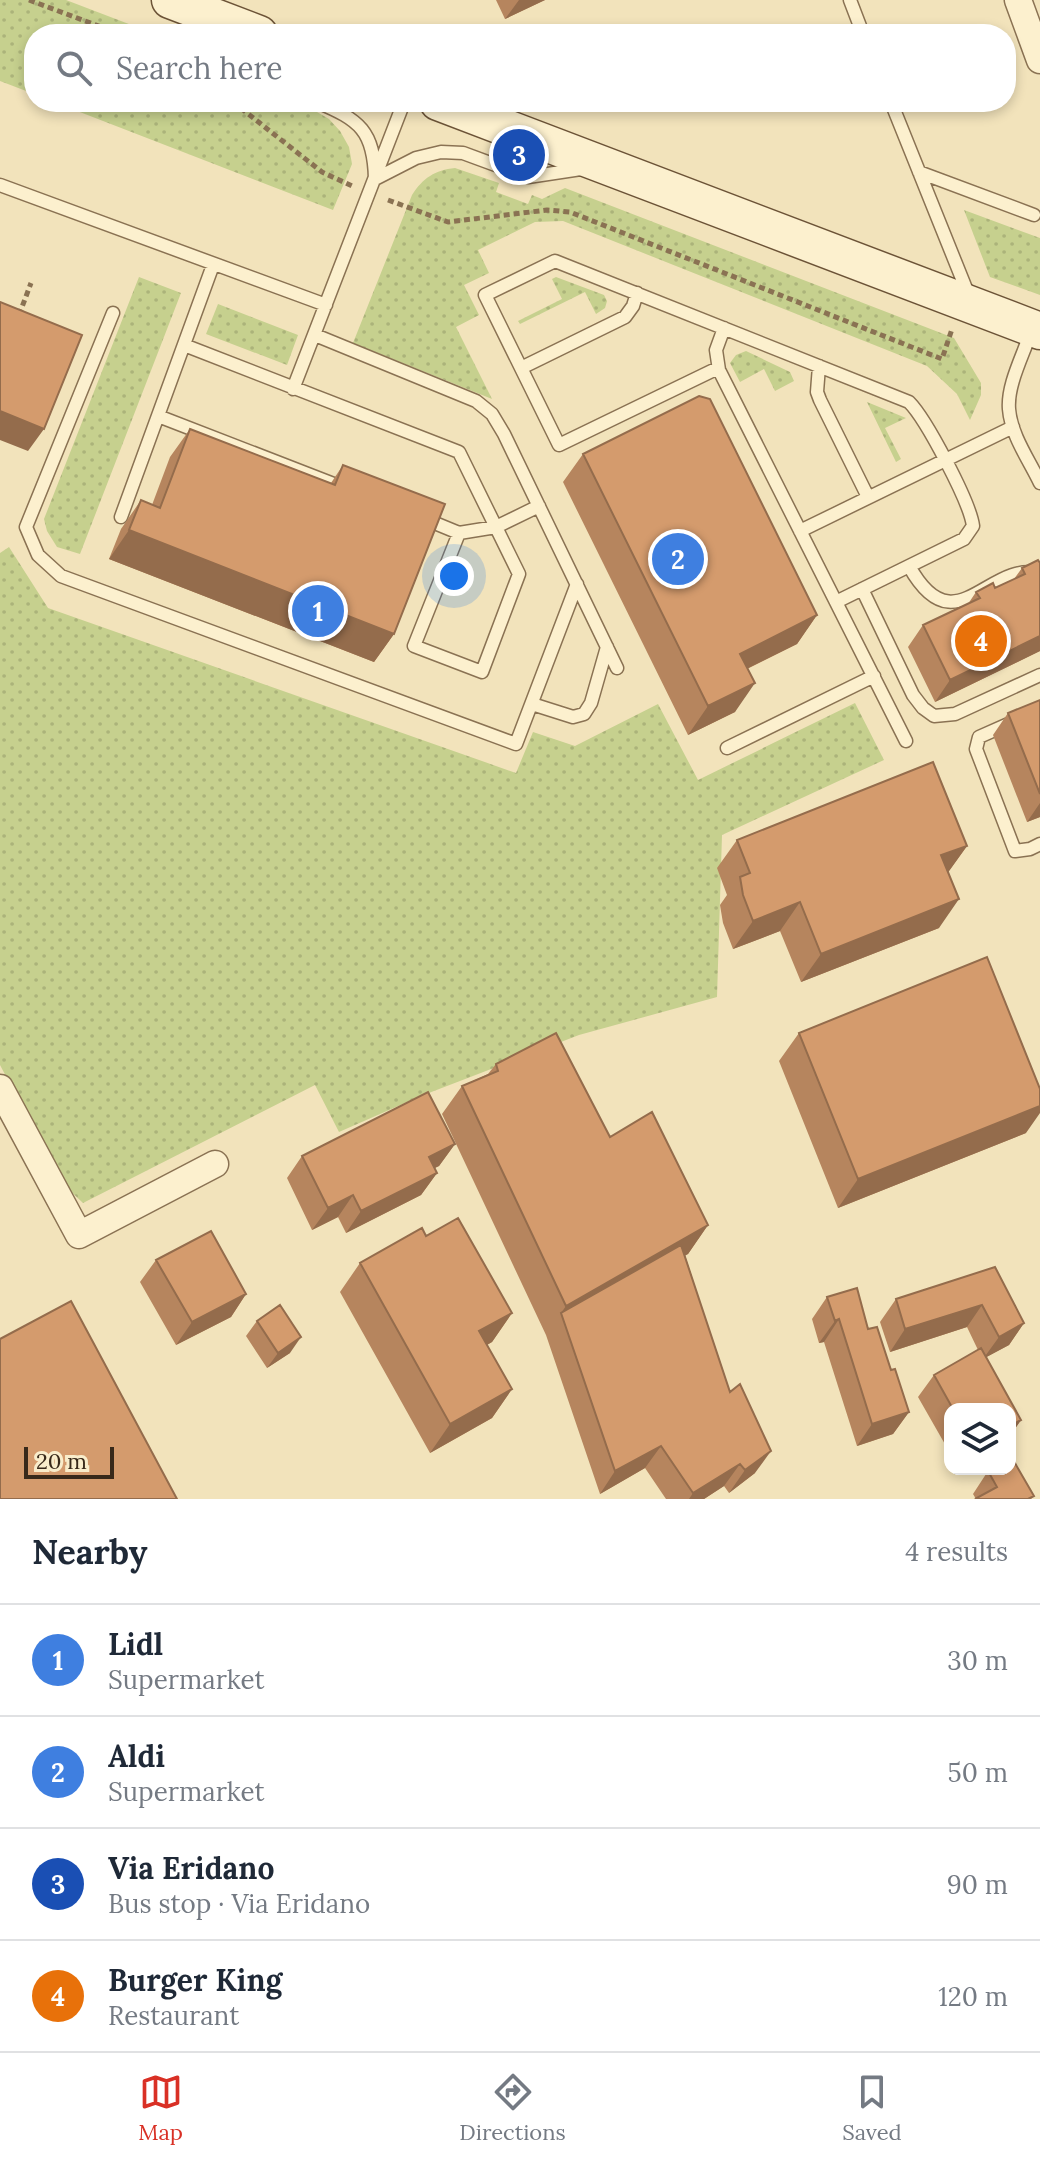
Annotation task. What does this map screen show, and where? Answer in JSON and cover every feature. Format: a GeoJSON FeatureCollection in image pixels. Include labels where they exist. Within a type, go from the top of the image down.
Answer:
{"type":"FeatureCollection","features":[{"type":"Feature","properties":{"kind":"main road"},"geometry":{"type":"LineString","coordinates":[[188,10],[229,24]]}},
{"type":"Feature","properties":{"kind":"main road"},"geometry":{"type":"LineString","coordinates":[[465,112],[1036,330]]}},
{"type":"Feature","properties":{"kind":"street"},"geometry":{"type":"LineString","coordinates":[[1018,0],[1040,60]]}},
{"type":"Feature","properties":{"kind":"street"},"geometry":{"type":"LineString","coordinates":[[0,1088],[79,1235],[215,1164]]}},
{"type":"Feature","properties":{"kind":"lane"},"geometry":{"type":"LineString","coordinates":[[850,0],[859,24]]}},
{"type":"Feature","properties":{"kind":"lane"},"geometry":{"type":"LineString","coordinates":[[340,112],[364,130],[372,146],[375,179]]}},
{"type":"Feature","properties":{"kind":"lane"},"geometry":{"type":"LineString","coordinates":[[293,389],[400,112]]}},
{"type":"Feature","properties":{"kind":"lane"},"geometry":{"type":"LineString","coordinates":[[895,112],[968,303]]}},
{"type":"Feature","properties":{"kind":"lane"},"geometry":{"type":"LineString","coordinates":[[375,179],[416,158],[441,152],[471,156],[528,177],[605,165]]}},
{"type":"Feature","properties":{"kind":"lane"},"geometry":{"type":"LineString","coordinates":[[919,172],[1034,215]]}},
{"type":"Feature","properties":{"kind":"lane"},"geometry":{"type":"LineString","coordinates":[[0,185],[326,305]]}},
{"type":"Feature","properties":{"kind":"lane"},"geometry":{"type":"LineString","coordinates":[[718,368],[559,445],[485,295],[555,261],[909,402],[918,411],[944,461],[968,508],[973,526],[964,539],[836,602]]}},
{"type":"Feature","properties":{"kind":"lane"},"geometry":{"type":"LineString","coordinates":[[121,517],[213,265]]}},
{"type":"Feature","properties":{"kind":"lane"},"geometry":{"type":"LineString","coordinates":[[521,368],[625,317],[637,293]]}},
{"type":"Feature","properties":{"kind":"lane"},"geometry":{"type":"LineString","coordinates":[[113,313],[26,527],[38,555],[61,576],[516,744],[577,584]]}},
{"type":"Feature","properties":{"kind":"lane"},"geometry":{"type":"LineString","coordinates":[[724,328],[716,350],[718,368],[906,741]]}},
{"type":"Feature","properties":{"kind":"lane"},"geometry":{"type":"LineString","coordinates":[[1036,330],[1010,398],[1013,427],[1040,483]]}},
{"type":"Feature","properties":{"kind":"lane"},"geometry":{"type":"LineString","coordinates":[[315,335],[476,401],[492,414],[617,668]]}},
{"type":"Feature","properties":{"kind":"lane"},"geometry":{"type":"LineString","coordinates":[[184,345],[459,452],[519,574],[482,672],[414,646],[459,533]]}},
{"type":"Feature","properties":{"kind":"lane"},"geometry":{"type":"LineString","coordinates":[[819,366],[817,392],[868,497]]}},
{"type":"Feature","properties":{"kind":"lane"},"geometry":{"type":"LineString","coordinates":[[158,416],[361,495]]}},
{"type":"Feature","properties":{"kind":"lane"},"geometry":{"type":"LineString","coordinates":[[800,531],[1013,427]]}},
{"type":"Feature","properties":{"kind":"lane"},"geometry":{"type":"LineString","coordinates":[[419,517],[459,533],[496,527],[539,506]]}},
{"type":"Feature","properties":{"kind":"lane"},"geometry":{"type":"LineString","coordinates":[[909,566],[924,590],[945,601],[966,599],[1016,574],[1040,574]]}},
{"type":"Feature","properties":{"kind":"lane"},"geometry":{"type":"LineString","coordinates":[[862,589],[913,695],[934,716],[955,714],[1040,675]]}},
{"type":"Feature","properties":{"kind":"lane"},"geometry":{"type":"LineString","coordinates":[[532,704],[573,717],[584,714],[591,703],[607,647]]}},
{"type":"Feature","properties":{"kind":"lane"},"geometry":{"type":"LineString","coordinates":[[727,748],[874,676]]}},
{"type":"Feature","properties":{"kind":"lane"},"geometry":{"type":"LineString","coordinates":[[1040,710],[979,737],[976,749],[1015,851],[1040,844]]}},
{"type":"Feature","properties":{"kind":"path"},"geometry":{"type":"LineString","coordinates":[[29,0],[93,24]]}},
{"type":"Feature","properties":{"kind":"path"},"geometry":{"type":"LineString","coordinates":[[246,112],[322,172],[448,222],[547,210],[570,212],[942,359],[968,303]]}},
{"type":"Feature","properties":{"kind":"path"},"geometry":{"type":"LineString","coordinates":[[17,322],[31,283]]}},
{"type":"Feature","properties":{"kind":"green space"},"geometry":{"type":"Polygon","coordinates":[[[0,0],[66,0],[129,24],[24,24],[24,90],[0,81],[0,0]]]}},
{"type":"Feature","properties":{"kind":"green space"},"geometry":{"type":"Polygon","coordinates":[[[80,112],[317,112],[340,131],[349,147],[352,164],[333,210],[80,112]]]}},
{"type":"Feature","properties":{"kind":"green space"},"geometry":{"type":"Polygon","coordinates":[[[455,168],[499,183],[496,192],[528,204],[532,195],[542,199],[565,188],[954,338],[981,383],[981,395],[970,420],[957,394],[927,366],[563,221],[535,222],[478,250],[489,273],[464,285],[479,315],[456,327],[492,399],[353,343],[412,195],[430,176],[455,168]]]}},
{"type":"Feature","properties":{"kind":"green space"},"geometry":{"type":"Polygon","coordinates":[[[964,210],[1040,238],[1040,295],[990,277],[964,210]]]}},
{"type":"Feature","properties":{"kind":"green space"},"geometry":{"type":"Polygon","coordinates":[[[139,277],[181,293],[80,554],[57,547],[44,519],[139,277]]]}},
{"type":"Feature","properties":{"kind":"green space"},"geometry":{"type":"Polygon","coordinates":[[[556,277],[604,295],[607,301],[605,308],[596,314],[585,292],[520,324],[518,321],[562,299],[552,279],[556,277]]]}},
{"type":"Feature","properties":{"kind":"green space"},"geometry":{"type":"Polygon","coordinates":[[[218,304],[298,335],[287,365],[206,334],[218,304]]]}},
{"type":"Feature","properties":{"kind":"green space"},"geometry":{"type":"Polygon","coordinates":[[[746,351],[790,372],[794,381],[775,391],[764,369],[740,382],[730,363],[736,355],[746,351]]]}},
{"type":"Feature","properties":{"kind":"green space"},"geometry":{"type":"Polygon","coordinates":[[[867,402],[906,418],[885,428],[901,459],[896,462],[867,402]]]}},
{"type":"Feature","properties":{"kind":"green space"},"geometry":{"type":"Polygon","coordinates":[[[9,547],[48,608],[516,773],[533,732],[575,746],[658,704],[698,780],[855,703],[884,760],[722,835],[717,997],[579,1035],[421,1096],[339,1132],[315,1085],[83,1203],[63,1184],[0,1065],[0,553],[9,547]]]}},
{"type":"Feature","properties":{"kind":"building"},"geometry":{"type":"Polygon","coordinates":[[[0,302],[82,335],[44,429],[0,411],[0,302]]]}},
{"type":"Feature","properties":{"kind":"building"},"geometry":{"type":"Polygon","coordinates":[[[699,396],[710,399],[817,615],[740,654],[755,683],[708,706],[583,454],[699,396]]]}},
{"type":"Feature","properties":{"kind":"building"},"geometry":{"type":"Polygon","coordinates":[[[190,429],[335,485],[343,465],[445,504],[394,634],[129,530],[141,500],[160,508],[190,429]]]}},
{"type":"Feature","properties":{"kind":"building"},"geometry":{"type":"Polygon","coordinates":[[[1038,560],[1040,636],[950,680],[923,625],[980,598],[976,592],[993,583],[995,588],[1025,574],[1022,568],[1038,560]]]}},
{"type":"Feature","properties":{"kind":"building"},"geometry":{"type":"Polygon","coordinates":[[[1040,700],[1040,794],[1008,713],[1040,700]]]}},
{"type":"Feature","properties":{"kind":"building"},"geometry":{"type":"Polygon","coordinates":[[[933,762],[967,846],[941,855],[959,899],[821,954],[800,902],[753,921],[740,877],[750,873],[737,840],[933,762]]]}},
{"type":"Feature","properties":{"kind":"building"},"geometry":{"type":"Polygon","coordinates":[[[987,957],[1040,1089],[1040,1106],[858,1179],[799,1033],[987,957]]]}},
{"type":"Feature","properties":{"kind":"building"},"geometry":{"type":"Polygon","coordinates":[[[556,1033],[610,1137],[652,1112],[708,1225],[566,1306],[462,1086],[498,1071],[496,1064],[556,1033]]]}},
{"type":"Feature","properties":{"kind":"building"},"geometry":{"type":"Polygon","coordinates":[[[428,1092],[455,1144],[429,1157],[437,1173],[361,1211],[353,1195],[328,1208],[302,1156],[428,1092]]]}},
{"type":"Feature","properties":{"kind":"building"},"geometry":{"type":"Polygon","coordinates":[[[458,1218],[512,1313],[479,1331],[512,1389],[450,1424],[360,1263],[422,1228],[426,1236],[458,1218]]]}},
{"type":"Feature","properties":{"kind":"building"},"geometry":{"type":"Polygon","coordinates":[[[211,1231],[246,1294],[192,1322],[156,1260],[211,1231]]]}},
{"type":"Feature","properties":{"kind":"building"},"geometry":{"type":"Polygon","coordinates":[[[681,1245],[730,1392],[740,1384],[771,1451],[745,1470],[740,1464],[693,1493],[661,1446],[615,1471],[561,1313],[681,1245]]]}},
{"type":"Feature","properties":{"kind":"building"},"geometry":{"type":"Polygon","coordinates":[[[995,1267],[1024,1323],[999,1337],[982,1305],[905,1329],[896,1299],[995,1267]]]}},
{"type":"Feature","properties":{"kind":"building"},"geometry":{"type":"Polygon","coordinates":[[[857,1288],[868,1329],[877,1327],[909,1412],[872,1424],[839,1319],[835,1321],[827,1297],[857,1288]]]}},
{"type":"Feature","properties":{"kind":"building"},"geometry":{"type":"Polygon","coordinates":[[[71,1301],[177,1499],[0,1499],[0,1339],[71,1301]]]}},
{"type":"Feature","properties":{"kind":"building"},"geometry":{"type":"Polygon","coordinates":[[[280,1305],[301,1337],[278,1353],[257,1321],[280,1305]]]}},
{"type":"Feature","properties":{"kind":"building"},"geometry":{"type":"Polygon","coordinates":[[[981,1348],[1012,1403],[950,1403],[934,1375],[981,1348]]]}},
{"type":"Feature","properties":{"kind":"building"},"geometry":{"type":"Polygon","coordinates":[[[1016,1465],[1034,1496],[1028,1499],[975,1499],[997,1487],[990,1475],[1016,1475],[1016,1465]]]}},
{"type":"Feature","properties":{"kind":"place","name":"Via Eridano"},"geometry":{"type":"Point","coordinates":[519,155]}},
{"type":"Feature","properties":{"kind":"place","name":"Aldi"},"geometry":{"type":"Point","coordinates":[678,559]}},
{"type":"Feature","properties":{"kind":"place","name":"Lidl"},"geometry":{"type":"Point","coordinates":[318,611]}},
{"type":"Feature","properties":{"kind":"place","name":"Burger King"},"geometry":{"type":"Point","coordinates":[981,641]}}]}
